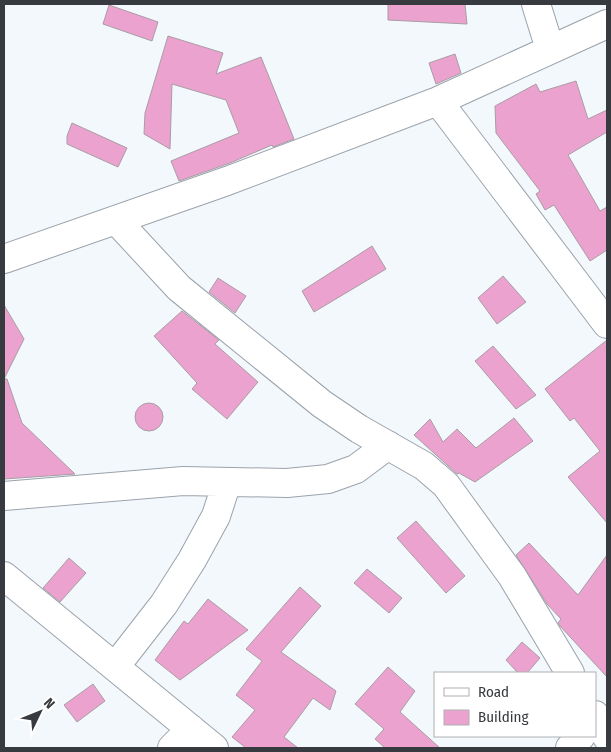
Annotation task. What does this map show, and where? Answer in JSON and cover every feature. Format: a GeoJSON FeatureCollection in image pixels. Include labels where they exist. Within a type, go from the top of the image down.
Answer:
{"type":"FeatureCollection","features":[{"type":"Feature","properties":{"kind":"street"},"geometry":{"type":"LineString","coordinates":[[536,4],[550,49]]}},
{"type":"Feature","properties":{"kind":"street"},"geometry":{"type":"LineString","coordinates":[[4,259],[227,181],[438,101],[607,24]]}},
{"type":"Feature","properties":{"kind":"street"},"geometry":{"type":"LineString","coordinates":[[438,101],[607,324]]}},
{"type":"Feature","properties":{"kind":"street"},"geometry":{"type":"LineString","coordinates":[[116,220],[179,288],[322,404],[359,429],[424,466],[446,486],[512,576],[569,672]]}},
{"type":"Feature","properties":{"kind":"street"},"geometry":{"type":"LineString","coordinates":[[4,496],[182,481],[287,483],[328,480],[356,469],[388,445]]}},
{"type":"Feature","properties":{"kind":"street"},"geometry":{"type":"LineString","coordinates":[[115,667],[164,604],[192,560],[216,516],[227,482]]}},
{"type":"Feature","properties":{"kind":"street"},"geometry":{"type":"LineString","coordinates":[[4,576],[214,748]]}},
{"type":"Feature","properties":{"kind":"street"},"geometry":{"type":"LineString","coordinates":[[172,748],[191,729]]}},
{"type":"Feature","properties":{"kind":"street"},"geometry":{"type":"LineString","coordinates":[[570,748],[581,737]]}},
{"type":"Feature","properties":{"kind":"building"},"geometry":{"type":"Polygon","coordinates":[[[388,4],[465,4],[467,24],[388,20],[388,4]]]}},
{"type":"Feature","properties":{"kind":"building"},"geometry":{"type":"Polygon","coordinates":[[[109,5],[158,22],[152,41],[103,24],[109,5]]]}},
{"type":"Feature","properties":{"kind":"building"},"geometry":{"type":"Polygon","coordinates":[[[168,36],[223,53],[216,74],[261,57],[294,139],[273,147],[272,145],[230,163],[179,181],[171,161],[239,133],[226,100],[172,84],[170,149],[144,134],[145,113],[168,36]]]}},
{"type":"Feature","properties":{"kind":"building"},"geometry":{"type":"Polygon","coordinates":[[[455,54],[461,73],[436,84],[429,63],[455,54]]]}},
{"type":"Feature","properties":{"kind":"building"},"geometry":{"type":"Polygon","coordinates":[[[576,81],[588,119],[607,110],[607,132],[568,155],[600,211],[607,207],[607,250],[590,261],[554,205],[545,210],[536,194],[540,191],[496,133],[495,106],[536,84],[540,92],[576,81]]]}},
{"type":"Feature","properties":{"kind":"building"},"geometry":{"type":"Polygon","coordinates":[[[72,123],[127,148],[118,167],[67,144],[67,136],[72,123]]]}},
{"type":"Feature","properties":{"kind":"building"},"geometry":{"type":"Polygon","coordinates":[[[372,246],[386,269],[314,312],[302,291],[372,246]]]}},
{"type":"Feature","properties":{"kind":"building"},"geometry":{"type":"Polygon","coordinates":[[[503,276],[526,302],[497,324],[478,298],[503,276]]]}},
{"type":"Feature","properties":{"kind":"building"},"geometry":{"type":"Polygon","coordinates":[[[218,278],[246,296],[235,313],[209,292],[218,278]]]}},
{"type":"Feature","properties":{"kind":"building"},"geometry":{"type":"Polygon","coordinates":[[[4,305],[24,339],[4,379],[4,305]]]}},
{"type":"Feature","properties":{"kind":"building"},"geometry":{"type":"Polygon","coordinates":[[[182,311],[219,340],[215,344],[258,382],[227,419],[192,389],[197,383],[154,336],[182,311]]]}},
{"type":"Feature","properties":{"kind":"building"},"geometry":{"type":"Polygon","coordinates":[[[607,340],[607,523],[568,477],[600,451],[574,418],[570,421],[545,389],[607,340]]]}},
{"type":"Feature","properties":{"kind":"building"},"geometry":{"type":"Polygon","coordinates":[[[493,346],[536,395],[516,409],[475,361],[493,346]]]}},
{"type":"Feature","properties":{"kind":"building"},"geometry":{"type":"Polygon","coordinates":[[[4,379],[7,379],[22,423],[75,474],[4,479],[4,379]]]}},
{"type":"Feature","properties":{"kind":"building"},"geometry":{"type":"Polygon","coordinates":[[[149,403],[159,407],[163,417],[159,427],[149,431],[139,427],[135,417],[139,407],[149,403]]]}},
{"type":"Feature","properties":{"kind":"building"},"geometry":{"type":"Polygon","coordinates":[[[514,418],[533,441],[475,482],[459,473],[457,474],[414,435],[430,419],[443,442],[457,429],[476,448],[514,418]]]}},
{"type":"Feature","properties":{"kind":"building"},"geometry":{"type":"Polygon","coordinates":[[[416,521],[465,576],[446,593],[397,538],[416,521]]]}},
{"type":"Feature","properties":{"kind":"building"},"geometry":{"type":"Polygon","coordinates":[[[529,543],[578,595],[607,555],[607,677],[560,626],[558,623],[561,619],[547,604],[516,555],[529,543]]]}},
{"type":"Feature","properties":{"kind":"building"},"geometry":{"type":"Polygon","coordinates":[[[69,558],[86,573],[60,602],[43,588],[69,558]]]}},
{"type":"Feature","properties":{"kind":"building"},"geometry":{"type":"Polygon","coordinates":[[[367,569],[402,598],[389,613],[354,583],[367,569]]]}},
{"type":"Feature","properties":{"kind":"building"},"geometry":{"type":"Polygon","coordinates":[[[300,587],[321,606],[281,652],[336,691],[330,710],[313,698],[284,737],[298,748],[246,748],[232,737],[255,710],[236,695],[262,661],[246,649],[300,587]]]}},
{"type":"Feature","properties":{"kind":"building"},"geometry":{"type":"Polygon","coordinates":[[[208,599],[248,630],[180,680],[155,660],[184,621],[188,624],[208,599]]]}},
{"type":"Feature","properties":{"kind":"building"},"geometry":{"type":"Polygon","coordinates":[[[522,642],[540,658],[528,672],[517,672],[506,660],[522,642]]]}},
{"type":"Feature","properties":{"kind":"building"},"geometry":{"type":"Polygon","coordinates":[[[388,667],[415,691],[400,712],[440,748],[385,748],[375,739],[384,729],[355,704],[388,667]]]}},
{"type":"Feature","properties":{"kind":"building"},"geometry":{"type":"Polygon","coordinates":[[[93,684],[105,701],[77,722],[64,705],[93,684]]]}}]}
